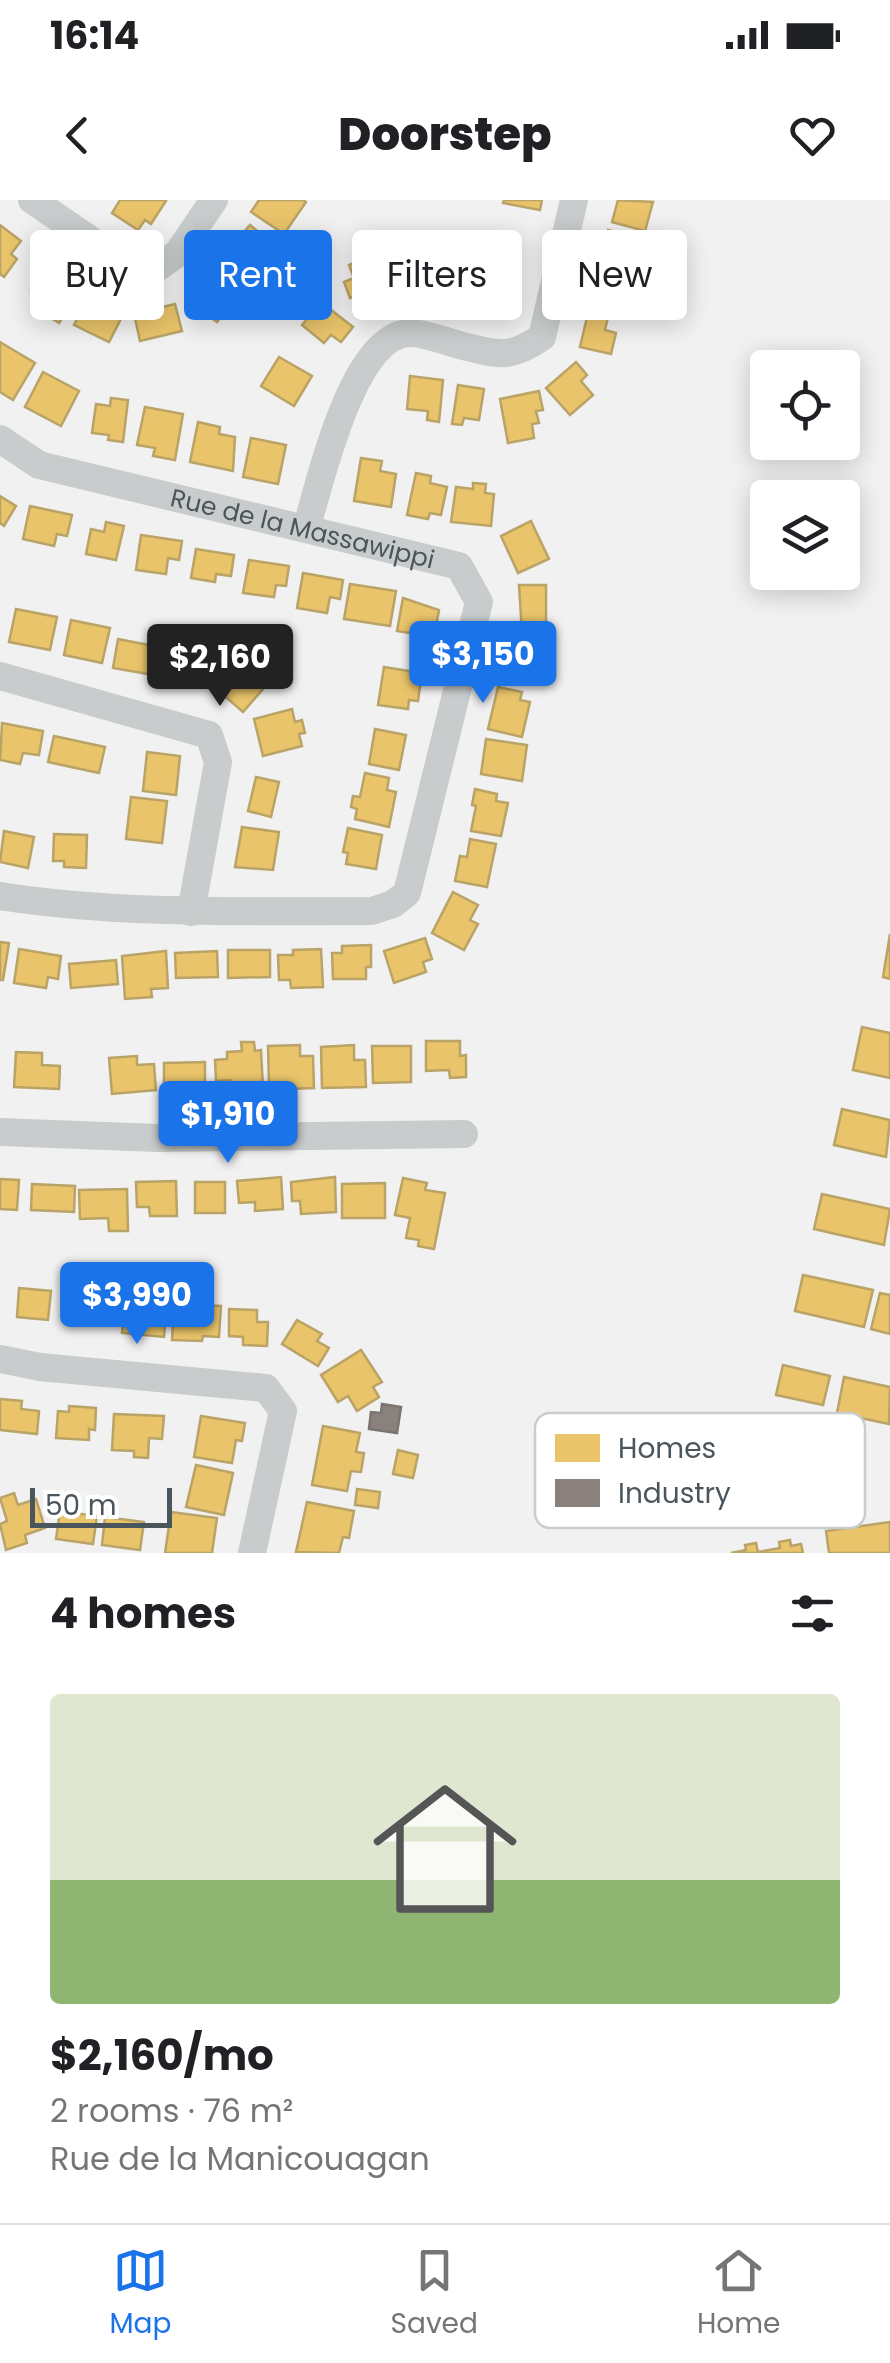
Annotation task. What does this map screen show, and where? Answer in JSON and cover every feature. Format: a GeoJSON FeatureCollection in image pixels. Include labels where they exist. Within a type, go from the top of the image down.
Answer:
{"type":"FeatureCollection","features":[{"type":"Feature","properties":{"kind":"street"},"geometry":{"type":"LineString","coordinates":[[32,200],[130,266],[154,270],[178,253],[214,200]]}},
{"type":"Feature","properties":{"kind":"street"},"geometry":{"type":"LineString","coordinates":[[306,529],[344,406],[372,354],[388,341],[409,333],[501,355],[522,351],[542,337],[574,200]]}},
{"type":"Feature","properties":{"kind":"street","name":"Rue de la Massawippi"},"geometry":{"type":"LineString","coordinates":[[0,439],[39,465],[458,566],[479,602],[407,893],[393,904],[372,911],[190,912],[59,905],[0,896]]}},
{"type":"Feature","properties":{"kind":"street"},"geometry":{"type":"LineString","coordinates":[[0,676],[209,735],[218,762],[190,912]]}},
{"type":"Feature","properties":{"kind":"street"},"geometry":{"type":"LineString","coordinates":[[0,1132],[158,1138],[464,1134]]}},
{"type":"Feature","properties":{"kind":"street"},"geometry":{"type":"LineString","coordinates":[[0,1359],[266,1388],[283,1412],[252,1553]]}},
{"type":"Feature","properties":{"kind":"building: Homes"},"geometry":{"type":"Polygon","coordinates":[[[120,200],[166,201],[151,224],[145,220],[138,230],[112,213],[120,200]]]}},
{"type":"Feature","properties":{"kind":"building: Homes"},"geometry":{"type":"Polygon","coordinates":[[[259,200],[306,202],[287,230],[278,230],[251,212],[259,200]]]}},
{"type":"Feature","properties":{"kind":"building: Homes"},"geometry":{"type":"Polygon","coordinates":[[[542,200],[540,210],[503,203],[542,200]]]}},
{"type":"Feature","properties":{"kind":"building: Homes"},"geometry":{"type":"Polygon","coordinates":[[[618,200],[653,202],[645,230],[612,222],[618,200]]]}},
{"type":"Feature","properties":{"kind":"building: Homes"},"geometry":{"type":"Polygon","coordinates":[[[0,225],[21,241],[11,254],[17,259],[4,277],[0,274],[0,225]]]}},
{"type":"Feature","properties":{"kind":"building: Homes"},"geometry":{"type":"Polygon","coordinates":[[[352,279],[352,297],[350,298],[344,282],[352,279]]]}},
{"type":"Feature","properties":{"kind":"building: Homes"},"geometry":{"type":"Polygon","coordinates":[[[175,304],[182,331],[140,341],[135,320],[164,320],[164,307],[175,304]]]}},
{"type":"Feature","properties":{"kind":"building: Homes"},"geometry":{"type":"Polygon","coordinates":[[[332,311],[353,327],[341,342],[331,335],[324,343],[302,325],[306,320],[332,320],[332,311]]]}},
{"type":"Feature","properties":{"kind":"building: Homes"},"geometry":{"type":"Polygon","coordinates":[[[77,320],[120,320],[109,342],[74,325],[77,320]]]}},
{"type":"Feature","properties":{"kind":"building: Homes"},"geometry":{"type":"Polygon","coordinates":[[[586,320],[607,320],[605,330],[616,333],[611,354],[580,347],[586,320]]]}},
{"type":"Feature","properties":{"kind":"building: Homes"},"geometry":{"type":"Polygon","coordinates":[[[0,342],[35,363],[13,400],[0,392],[0,342]]]}},
{"type":"Feature","properties":{"kind":"building: Homes"},"geometry":{"type":"Polygon","coordinates":[[[279,357],[312,376],[294,406],[261,386],[279,357]]]}},
{"type":"Feature","properties":{"kind":"building: Homes"},"geometry":{"type":"Polygon","coordinates":[[[576,362],[587,375],[581,381],[593,395],[570,415],[546,388],[576,362]]]}},
{"type":"Feature","properties":{"kind":"building: Homes"},"geometry":{"type":"Polygon","coordinates":[[[43,372],[79,391],[61,426],[25,407],[43,372]]]}},
{"type":"Feature","properties":{"kind":"building: Homes"},"geometry":{"type":"Polygon","coordinates":[[[410,376],[443,380],[439,422],[427,420],[428,411],[407,409],[410,376]]]}},
{"type":"Feature","properties":{"kind":"building: Homes"},"geometry":{"type":"Polygon","coordinates":[[[458,385],[484,389],[479,420],[464,418],[462,425],[452,424],[458,385]]]}},
{"type":"Feature","properties":{"kind":"building: Homes"},"geometry":{"type":"Polygon","coordinates":[[[539,391],[543,410],[536,411],[539,423],[532,424],[534,438],[508,443],[500,399],[539,391]]]}},
{"type":"Feature","properties":{"kind":"building: Homes"},"geometry":{"type":"Polygon","coordinates":[[[111,398],[128,400],[123,442],[92,433],[96,404],[110,406],[111,398]]]}},
{"type":"Feature","properties":{"kind":"building: Homes"},"geometry":{"type":"Polygon","coordinates":[[[145,407],[183,414],[175,460],[153,456],[155,448],[137,445],[145,407]]]}},
{"type":"Feature","properties":{"kind":"building: Homes"},"geometry":{"type":"Polygon","coordinates":[[[198,422],[220,427],[219,434],[235,437],[233,471],[190,462],[198,422]]]}},
{"type":"Feature","properties":{"kind":"building: Homes"},"geometry":{"type":"Polygon","coordinates":[[[251,438],[286,445],[278,484],[243,477],[251,438]]]}},
{"type":"Feature","properties":{"kind":"building: Homes"},"geometry":{"type":"Polygon","coordinates":[[[361,458],[382,461],[380,471],[396,474],[391,507],[354,501],[361,458]]]}},
{"type":"Feature","properties":{"kind":"building: Homes"},"geometry":{"type":"Polygon","coordinates":[[[416,473],[431,476],[430,483],[447,487],[441,515],[430,513],[428,519],[407,515],[416,473]]]}},
{"type":"Feature","properties":{"kind":"building: Homes"},"geometry":{"type":"Polygon","coordinates":[[[473,483],[486,484],[485,493],[494,494],[491,526],[451,522],[456,487],[473,489],[473,483]]]}},
{"type":"Feature","properties":{"kind":"building: Homes"},"geometry":{"type":"Polygon","coordinates":[[[0,496],[16,506],[4,526],[0,523],[0,496]]]}},
{"type":"Feature","properties":{"kind":"building: Homes"},"geometry":{"type":"Polygon","coordinates":[[[30,506],[72,515],[67,536],[57,534],[54,546],[23,539],[30,506]]]}},
{"type":"Feature","properties":{"kind":"building: Homes"},"geometry":{"type":"Polygon","coordinates":[[[531,521],[549,559],[518,573],[501,536],[531,521]]]}},
{"type":"Feature","properties":{"kind":"building: Homes"},"geometry":{"type":"Polygon","coordinates":[[[106,522],[124,526],[116,560],[86,554],[91,529],[104,532],[106,522]]]}},
{"type":"Feature","properties":{"kind":"building: Homes"},"geometry":{"type":"Polygon","coordinates":[[[141,535],[182,541],[179,560],[168,558],[166,574],[136,570],[141,535]]]}},
{"type":"Feature","properties":{"kind":"building: Homes"},"geometry":{"type":"Polygon","coordinates":[[[196,549],[234,555],[231,576],[216,574],[215,582],[191,578],[196,549]]]}},
{"type":"Feature","properties":{"kind":"building: Homes"},"geometry":{"type":"Polygon","coordinates":[[[249,560],[289,566],[286,586],[276,585],[274,597],[243,593],[249,560]]]}},
{"type":"Feature","properties":{"kind":"building: Homes"},"geometry":{"type":"Polygon","coordinates":[[[303,573],[343,580],[340,599],[330,597],[327,613],[297,608],[303,573]]]}},
{"type":"Feature","properties":{"kind":"building: Homes"},"geometry":{"type":"Polygon","coordinates":[[[350,584],[396,591],[390,626],[344,619],[350,584]]]}},
{"type":"Feature","properties":{"kind":"building: Homes"},"geometry":{"type":"Polygon","coordinates":[[[519,585],[546,585],[546,633],[522,633],[519,585]]]}},
{"type":"Feature","properties":{"kind":"building: Homes"},"geometry":{"type":"Polygon","coordinates":[[[403,598],[439,610],[434,637],[397,631],[403,598]]]}},
{"type":"Feature","properties":{"kind":"building: Homes"},"geometry":{"type":"Polygon","coordinates":[[[16,609],[57,617],[50,650],[9,642],[16,609]]]}},
{"type":"Feature","properties":{"kind":"building: Homes"},"geometry":{"type":"Polygon","coordinates":[[[71,620],[110,628],[102,663],[64,655],[71,620]]]}},
{"type":"Feature","properties":{"kind":"building: Homes"},"geometry":{"type":"Polygon","coordinates":[[[118,639],[154,646],[148,674],[113,668],[118,639]]]}},
{"type":"Feature","properties":{"kind":"building: Homes"},"geometry":{"type":"Polygon","coordinates":[[[168,639],[196,643],[194,658],[211,660],[207,686],[162,679],[168,639]]]}},
{"type":"Feature","properties":{"kind":"building: Homes"},"geometry":{"type":"Polygon","coordinates":[[[511,639],[531,643],[530,653],[542,655],[537,684],[504,678],[511,639]]]}},
{"type":"Feature","properties":{"kind":"building: Homes"},"geometry":{"type":"Polygon","coordinates":[[[233,663],[263,689],[243,712],[213,686],[233,663]]]}},
{"type":"Feature","properties":{"kind":"building: Homes"},"geometry":{"type":"Polygon","coordinates":[[[384,667],[422,673],[418,701],[409,700],[408,709],[378,705],[384,667]]]}},
{"type":"Feature","properties":{"kind":"building: Homes"},"geometry":{"type":"Polygon","coordinates":[[[498,687],[522,692],[520,700],[530,702],[522,737],[488,729],[498,687]]]}},
{"type":"Feature","properties":{"kind":"building: Homes"},"geometry":{"type":"Polygon","coordinates":[[[292,709],[295,722],[302,720],[302,746],[263,756],[254,719],[292,709]]]}},
{"type":"Feature","properties":{"kind":"building: Homes"},"geometry":{"type":"Polygon","coordinates":[[[2,723],[43,731],[39,755],[23,753],[20,764],[0,760],[2,723]]]}},
{"type":"Feature","properties":{"kind":"building: Homes"},"geometry":{"type":"Polygon","coordinates":[[[375,729],[406,735],[399,770],[369,764],[375,729]]]}},
{"type":"Feature","properties":{"kind":"building: Homes"},"geometry":{"type":"Polygon","coordinates":[[[54,736],[105,747],[99,773],[48,762],[54,736]]]}},
{"type":"Feature","properties":{"kind":"building: Homes"},"geometry":{"type":"Polygon","coordinates":[[[486,739],[527,745],[522,781],[481,774],[486,739]]]}},
{"type":"Feature","properties":{"kind":"building: Homes"},"geometry":{"type":"Polygon","coordinates":[[[147,752],[180,756],[176,795],[143,791],[147,752]]]}},
{"type":"Feature","properties":{"kind":"building: Homes"},"geometry":{"type":"Polygon","coordinates":[[[365,773],[389,778],[387,790],[396,792],[389,827],[355,819],[353,796],[360,797],[365,773]]]}},
{"type":"Feature","properties":{"kind":"building: Homes"},"geometry":{"type":"Polygon","coordinates":[[[256,777],[279,782],[271,817],[248,811],[256,777]]]}},
{"type":"Feature","properties":{"kind":"building: Homes"},"geometry":{"type":"Polygon","coordinates":[[[475,789],[497,794],[496,801],[508,803],[501,836],[471,831],[475,789]]]}},
{"type":"Feature","properties":{"kind":"building: Homes"},"geometry":{"type":"Polygon","coordinates":[[[131,797],[167,801],[162,843],[126,839],[131,797]]]}},
{"type":"Feature","properties":{"kind":"building: Homes"},"geometry":{"type":"Polygon","coordinates":[[[242,827],[279,832],[273,870],[235,867],[242,827]]]}},
{"type":"Feature","properties":{"kind":"building: Homes"},"geometry":{"type":"Polygon","coordinates":[[[348,828],[382,835],[376,869],[346,864],[348,853],[343,852],[348,828]]]}},
{"type":"Feature","properties":{"kind":"building: Homes"},"geometry":{"type":"Polygon","coordinates":[[[4,831],[34,837],[28,868],[0,862],[4,831]]]}},
{"type":"Feature","properties":{"kind":"building: Homes"},"geometry":{"type":"Polygon","coordinates":[[[54,834],[87,835],[86,868],[64,867],[64,861],[53,861],[54,834]]]}},
{"type":"Feature","properties":{"kind":"building: Homes"},"geometry":{"type":"Polygon","coordinates":[[[470,839],[496,844],[487,887],[455,881],[460,856],[467,857],[470,839]]]}},
{"type":"Feature","properties":{"kind":"building: Homes"},"geometry":{"type":"Polygon","coordinates":[[[453,892],[478,905],[470,920],[478,924],[464,950],[432,933],[453,892]]]}},
{"type":"Feature","properties":{"kind":"building: Homes"},"geometry":{"type":"Polygon","coordinates":[[[890,934],[890,979],[883,977],[890,934]]]}},
{"type":"Feature","properties":{"kind":"building: Homes"},"geometry":{"type":"Polygon","coordinates":[[[425,938],[432,959],[423,962],[426,972],[394,983],[384,951],[425,938]]]}},
{"type":"Feature","properties":{"kind":"building: Homes"},"geometry":{"type":"Polygon","coordinates":[[[0,942],[9,943],[3,980],[0,980],[0,942]]]}},
{"type":"Feature","properties":{"kind":"building: Homes"},"geometry":{"type":"Polygon","coordinates":[[[371,945],[371,967],[366,967],[366,979],[333,979],[332,953],[342,953],[342,946],[371,945]]]}},
{"type":"Feature","properties":{"kind":"building: Homes"},"geometry":{"type":"Polygon","coordinates":[[[19,949],[61,956],[58,979],[48,977],[46,988],[14,983],[19,949]]]}},
{"type":"Feature","properties":{"kind":"building: Homes"},"geometry":{"type":"Polygon","coordinates":[[[321,949],[323,987],[291,988],[290,980],[279,980],[278,955],[321,949]]]}},
{"type":"Feature","properties":{"kind":"building: Homes"},"geometry":{"type":"Polygon","coordinates":[[[228,950],[270,950],[270,977],[228,978],[228,950]]]}},
{"type":"Feature","properties":{"kind":"building: Homes"},"geometry":{"type":"Polygon","coordinates":[[[166,951],[168,988],[151,989],[152,997],[125,999],[122,956],[166,951]]]}},
{"type":"Feature","properties":{"kind":"building: Homes"},"geometry":{"type":"Polygon","coordinates":[[[217,951],[218,977],[176,978],[175,953],[217,951]]]}},
{"type":"Feature","properties":{"kind":"building: Homes"},"geometry":{"type":"Polygon","coordinates":[[[116,960],[118,984],[71,988],[69,964],[116,960]]]}},
{"type":"Feature","properties":{"kind":"building: Homes"},"geometry":{"type":"Polygon","coordinates":[[[862,1027],[890,1033],[890,1078],[853,1070],[862,1027]]]}},
{"type":"Feature","properties":{"kind":"building: Homes"},"geometry":{"type":"Polygon","coordinates":[[[426,1041],[460,1041],[460,1056],[466,1055],[466,1077],[450,1078],[449,1070],[426,1071],[426,1041]]]}},
{"type":"Feature","properties":{"kind":"building: Homes"},"geometry":{"type":"Polygon","coordinates":[[[241,1042],[254,1042],[255,1051],[261,1050],[263,1088],[231,1090],[230,1080],[216,1081],[215,1060],[227,1059],[227,1052],[242,1051],[241,1042]]]}},
{"type":"Feature","properties":{"kind":"building: Homes"},"geometry":{"type":"Polygon","coordinates":[[[300,1045],[300,1056],[313,1056],[314,1088],[289,1089],[289,1084],[269,1084],[268,1046],[300,1045]]]}},
{"type":"Feature","properties":{"kind":"building: Homes"},"geometry":{"type":"Polygon","coordinates":[[[354,1045],[354,1060],[365,1060],[366,1087],[322,1088],[321,1047],[354,1045]]]}},
{"type":"Feature","properties":{"kind":"building: Homes"},"geometry":{"type":"Polygon","coordinates":[[[372,1046],[411,1046],[411,1082],[373,1083],[372,1046]]]}},
{"type":"Feature","properties":{"kind":"building: Homes"},"geometry":{"type":"Polygon","coordinates":[[[16,1052],[42,1053],[42,1065],[60,1066],[59,1089],[14,1087],[16,1052]]]}},
{"type":"Feature","properties":{"kind":"building: Homes"},"geometry":{"type":"Polygon","coordinates":[[[137,1056],[137,1065],[154,1064],[156,1090],[112,1094],[109,1058],[137,1056]]]}},
{"type":"Feature","properties":{"kind":"building: Homes"},"geometry":{"type":"Polygon","coordinates":[[[205,1062],[205,1088],[164,1089],[164,1063],[205,1062]]]}},
{"type":"Feature","properties":{"kind":"building: Homes"},"geometry":{"type":"Polygon","coordinates":[[[842,1109],[890,1120],[886,1157],[834,1145],[842,1109]]]}},
{"type":"Feature","properties":{"kind":"building: Homes"},"geometry":{"type":"Polygon","coordinates":[[[281,1177],[283,1209],[255,1211],[255,1202],[239,1203],[237,1181],[281,1177]]]}},
{"type":"Feature","properties":{"kind":"building: Homes"},"geometry":{"type":"Polygon","coordinates":[[[335,1177],[336,1212],[301,1214],[300,1201],[292,1201],[291,1182],[335,1177]]]}},
{"type":"Feature","properties":{"kind":"building: Homes"},"geometry":{"type":"Polygon","coordinates":[[[403,1178],[427,1183],[425,1190],[445,1193],[434,1249],[418,1246],[419,1240],[406,1238],[410,1218],[395,1215],[403,1178]]]}},
{"type":"Feature","properties":{"kind":"building: Homes"},"geometry":{"type":"Polygon","coordinates":[[[0,1179],[19,1180],[17,1210],[0,1209],[0,1179]]]}},
{"type":"Feature","properties":{"kind":"building: Homes"},"geometry":{"type":"Polygon","coordinates":[[[176,1181],[177,1216],[150,1216],[149,1207],[137,1207],[136,1182],[176,1181]]]}},
{"type":"Feature","properties":{"kind":"building: Homes"},"geometry":{"type":"Polygon","coordinates":[[[195,1182],[225,1182],[225,1213],[195,1213],[195,1182]]]}},
{"type":"Feature","properties":{"kind":"building: Homes"},"geometry":{"type":"Polygon","coordinates":[[[385,1183],[385,1218],[342,1218],[342,1184],[385,1183]]]}},
{"type":"Feature","properties":{"kind":"building: Homes"},"geometry":{"type":"Polygon","coordinates":[[[32,1184],[75,1186],[74,1212],[31,1210],[32,1184]]]}},
{"type":"Feature","properties":{"kind":"building: Homes"},"geometry":{"type":"Polygon","coordinates":[[[127,1189],[128,1231],[109,1231],[108,1218],[80,1219],[79,1190],[127,1189]]]}},
{"type":"Feature","properties":{"kind":"building: Homes"},"geometry":{"type":"Polygon","coordinates":[[[822,1194],[890,1209],[884,1245],[814,1229],[822,1194]]]}},
{"type":"Feature","properties":{"kind":"building: Homes"},"geometry":{"type":"Polygon","coordinates":[[[803,1275],[873,1290],[864,1327],[795,1311],[803,1275]]]}},
{"type":"Feature","properties":{"kind":"building: Homes"},"geometry":{"type":"Polygon","coordinates":[[[19,1288],[51,1291],[48,1320],[17,1317],[19,1288]]]}},
{"type":"Feature","properties":{"kind":"building: Homes"},"geometry":{"type":"Polygon","coordinates":[[[880,1293],[890,1295],[890,1334],[871,1329],[880,1293]]]}},
{"type":"Feature","properties":{"kind":"building: Homes"},"geometry":{"type":"Polygon","coordinates":[[[72,1294],[103,1296],[102,1325],[71,1323],[72,1294]]]}},
{"type":"Feature","properties":{"kind":"building: Homes"},"geometry":{"type":"Polygon","coordinates":[[[174,1304],[221,1306],[219,1337],[172,1340],[174,1304]]]}},
{"type":"Feature","properties":{"kind":"building: Homes"},"geometry":{"type":"Polygon","coordinates":[[[125,1307],[166,1311],[164,1337],[122,1333],[125,1307]]]}},
{"type":"Feature","properties":{"kind":"building: Homes"},"geometry":{"type":"Polygon","coordinates":[[[229,1309],[257,1310],[257,1322],[268,1322],[267,1346],[243,1345],[243,1337],[229,1336],[229,1309]]]}},
{"type":"Feature","properties":{"kind":"building: Homes"},"geometry":{"type":"Polygon","coordinates":[[[297,1320],[322,1334],[317,1341],[329,1348],[318,1366],[282,1344],[297,1320]]]}},
{"type":"Feature","properties":{"kind":"building: Homes"},"geometry":{"type":"Polygon","coordinates":[[[361,1350],[382,1382],[373,1387],[379,1397],[357,1411],[348,1396],[338,1402],[321,1375],[361,1350]]]}},
{"type":"Feature","properties":{"kind":"building: Homes"},"geometry":{"type":"Polygon","coordinates":[[[783,1365],[830,1376],[823,1405],[776,1395],[783,1365]]]}},
{"type":"Feature","properties":{"kind":"building: Homes"},"geometry":{"type":"Polygon","coordinates":[[[844,1377],[890,1387],[889,1424],[865,1419],[865,1413],[837,1413],[844,1377]]]}},
{"type":"Feature","properties":{"kind":"building: Homes"},"geometry":{"type":"Polygon","coordinates":[[[0,1399],[22,1401],[21,1409],[39,1411],[37,1434],[0,1430],[0,1399]]]}},
{"type":"Feature","properties":{"kind":"building: Homes"},"geometry":{"type":"Polygon","coordinates":[[[69,1406],[96,1408],[95,1430],[89,1429],[89,1440],[56,1438],[58,1411],[69,1412],[69,1406]]]}},
{"type":"Feature","properties":{"kind":"building: Homes"},"geometry":{"type":"Polygon","coordinates":[[[114,1414],[164,1416],[162,1439],[149,1438],[148,1458],[134,1457],[134,1451],[112,1450],[114,1414]]]}},
{"type":"Feature","properties":{"kind":"building: Homes"},"geometry":{"type":"Polygon","coordinates":[[[201,1416],[245,1423],[242,1441],[236,1440],[232,1463],[194,1457],[201,1416]]]}},
{"type":"Feature","properties":{"kind":"building: Homes"},"geometry":{"type":"Polygon","coordinates":[[[323,1426],[360,1433],[356,1452],[364,1453],[361,1472],[351,1471],[347,1491],[312,1485],[323,1426]]]}},
{"type":"Feature","properties":{"kind":"building: Homes"},"geometry":{"type":"Polygon","coordinates":[[[398,1450],[418,1455],[413,1478],[393,1474],[398,1450]]]}},
{"type":"Feature","properties":{"kind":"building: Homes"},"geometry":{"type":"Polygon","coordinates":[[[196,1465],[233,1473],[224,1515],[186,1507],[196,1465]]]}},
{"type":"Feature","properties":{"kind":"building: Homes"},"geometry":{"type":"Polygon","coordinates":[[[357,1489],[380,1492],[378,1508],[355,1505],[357,1489]]]}},
{"type":"Feature","properties":{"kind":"building: Homes"},"geometry":{"type":"Polygon","coordinates":[[[14,1493],[18,1505],[36,1499],[45,1528],[25,1535],[27,1543],[6,1550],[0,1524],[7,1521],[0,1498],[14,1493]]]}},
{"type":"Feature","properties":{"kind":"building: Homes"},"geometry":{"type":"Polygon","coordinates":[[[307,1502],[354,1511],[349,1538],[343,1537],[339,1553],[296,1552],[307,1502]]]}},
{"type":"Feature","properties":{"kind":"building: Homes"},"geometry":{"type":"Polygon","coordinates":[[[60,1511],[97,1516],[93,1544],[56,1539],[60,1511]]]}},
{"type":"Feature","properties":{"kind":"building: Homes"},"geometry":{"type":"Polygon","coordinates":[[[171,1512],[217,1518],[212,1553],[165,1553],[171,1512]]]}},
{"type":"Feature","properties":{"kind":"building: Homes"},"geometry":{"type":"Polygon","coordinates":[[[105,1517],[144,1522],[140,1550],[102,1545],[105,1517]]]}},
{"type":"Feature","properties":{"kind":"building: Homes"},"geometry":{"type":"Polygon","coordinates":[[[890,1522],[890,1553],[829,1553],[826,1531],[890,1522]]]}},
{"type":"Feature","properties":{"kind":"building: Homes"},"geometry":{"type":"Polygon","coordinates":[[[790,1540],[791,1546],[801,1544],[803,1553],[731,1553],[756,1543],[758,1552],[780,1548],[779,1542],[790,1540]]]}},
{"type":"Feature","properties":{"kind":"building: Industry"},"geometry":{"type":"Polygon","coordinates":[[[382,1404],[401,1407],[397,1433],[369,1429],[371,1412],[381,1413],[382,1404]]]}}]}
